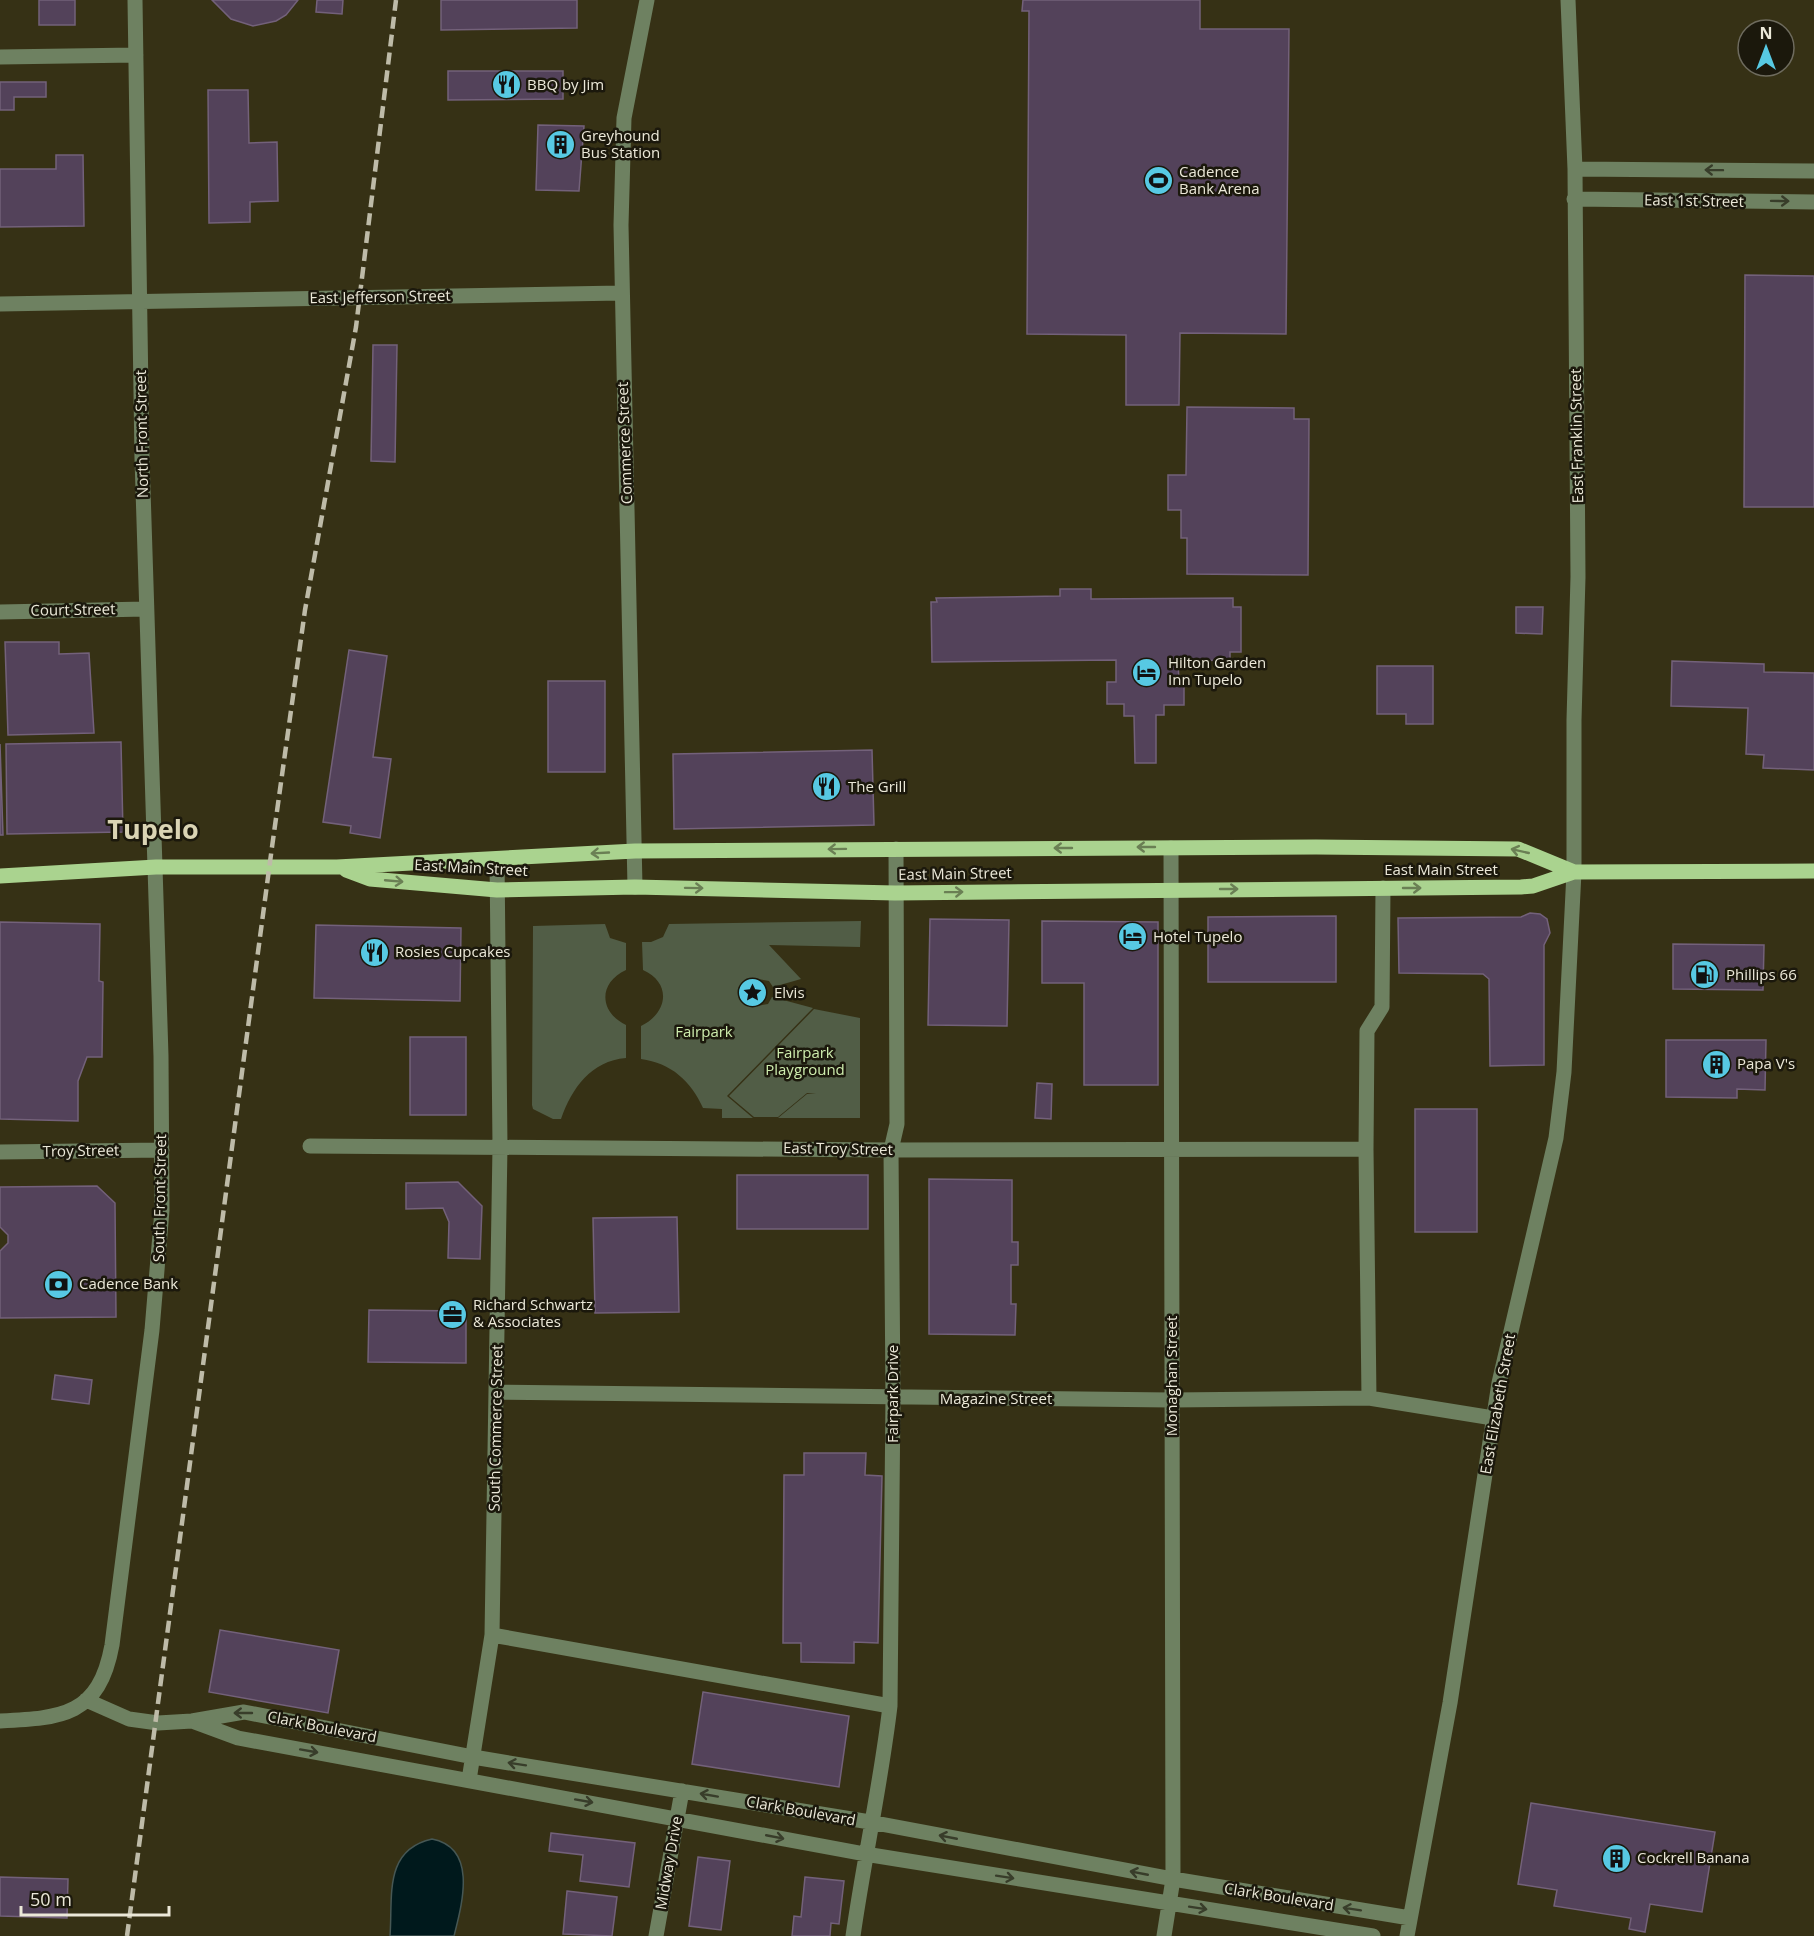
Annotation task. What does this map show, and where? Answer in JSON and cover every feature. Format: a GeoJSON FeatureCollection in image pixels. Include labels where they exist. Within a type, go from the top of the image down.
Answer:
{"type":"FeatureCollection","features":[{"type":"Feature","properties":{"kind":"main road","name":"East Main Street"},"geometry":{"type":"LineString","coordinates":[[0,876],[156,867],[337,867],[635,851],[1171,848],[1518,849],[1574,872]]}},
{"type":"Feature","properties":{"kind":"main road","name":"East Main Street"},"geometry":{"type":"LineString","coordinates":[[337,867],[370,879],[497,890],[635,887],[895,893],[1533,886],[1574,872],[1814,871]]}},
{"type":"Feature","properties":{"kind":"street","name":"North Front Street"},"geometry":{"type":"LineString","coordinates":[[135,0],[146,609],[156,867]]}},
{"type":"Feature","properties":{"kind":"street","name":"Commerce Street"},"geometry":{"type":"LineString","coordinates":[[635,887],[621,293],[624,118],[647,0]]}},
{"type":"Feature","properties":{"kind":"street","name":"East Franklin Street"},"geometry":{"type":"LineString","coordinates":[[1568,0],[1575,169],[1578,577],[1574,720],[1574,872]]}},
{"type":"Feature","properties":{"kind":"street"},"geometry":{"type":"LineString","coordinates":[[0,57],[136,55]]}},
{"type":"Feature","properties":{"kind":"street","name":"East 1st Street"},"geometry":{"type":"LineString","coordinates":[[1575,169],[1814,171]]}},
{"type":"Feature","properties":{"kind":"street","name":"East 1st Street"},"geometry":{"type":"LineString","coordinates":[[1574,199],[1814,202]]}},
{"type":"Feature","properties":{"kind":"street","name":"East Jefferson Street"},"geometry":{"type":"LineString","coordinates":[[0,304],[621,293]]}},
{"type":"Feature","properties":{"kind":"street","name":"Court Street"},"geometry":{"type":"LineString","coordinates":[[0,612],[146,609]]}},
{"type":"Feature","properties":{"kind":"street","name":"Monaghan Street"},"geometry":{"type":"LineString","coordinates":[[1164,1936],[1173,1880],[1171,848]]}},
{"type":"Feature","properties":{"kind":"street","name":"Fairpark Drive"},"geometry":{"type":"LineString","coordinates":[[853,1936],[870,1822],[884,1757],[890,1706],[893,1396],[891,1150],[897,1124],[896,849]]}},
{"type":"Feature","properties":{"kind":"street","name":"South Commerce Street"},"geometry":{"type":"LineString","coordinates":[[469,1780],[492,1635],[500,1146],[497,859]]}},
{"type":"Feature","properties":{"kind":"street","name":"South Front Street"},"geometry":{"type":"LineString","coordinates":[[86,1700],[101,1682],[112,1645],[156,1298],[162,1210],[162,1150],[156,867]]}},
{"type":"Feature","properties":{"kind":"street","name":"East Elizabeth Street"},"geometry":{"type":"LineString","coordinates":[[1407,1936],[1450,1703],[1493,1418],[1556,1138],[1569,1007],[1574,872]]}},
{"type":"Feature","properties":{"kind":"street"},"geometry":{"type":"LineString","coordinates":[[1369,1398],[1367,1031],[1382,1007],[1383,888]]}},
{"type":"Feature","properties":{"kind":"street","name":"East Troy Street"},"geometry":{"type":"LineString","coordinates":[[310,1146],[891,1150],[1366,1149]]}},
{"type":"Feature","properties":{"kind":"street","name":"Troy Street"},"geometry":{"type":"LineString","coordinates":[[0,1152],[162,1150]]}},
{"type":"Feature","properties":{"kind":"street","name":"Magazine Street"},"geometry":{"type":"LineString","coordinates":[[497,1392],[1172,1400],[1369,1398],[1493,1418]]}},
{"type":"Feature","properties":{"kind":"street"},"geometry":{"type":"LineString","coordinates":[[492,1635],[890,1706]]}},
{"type":"Feature","properties":{"kind":"street"},"geometry":{"type":"LineString","coordinates":[[0,1721],[49,1718],[70,1712],[86,1700]]}},
{"type":"Feature","properties":{"kind":"street","name":"Clark Boulevard"},"geometry":{"type":"LineString","coordinates":[[86,1700],[129,1719],[158,1723],[192,1721],[244,1712],[472,1756],[870,1822],[1173,1880],[1410,1918]]}},
{"type":"Feature","properties":{"kind":"street","name":"Clark Boulevard"},"geometry":{"type":"LineString","coordinates":[[192,1721],[238,1738],[865,1854],[1373,1936]]}},
{"type":"Feature","properties":{"kind":"street","name":"Midway Drive"},"geometry":{"type":"LineString","coordinates":[[656,1936],[682,1791]]}},
{"type":"Feature","properties":{"kind":"green space","name":"Fairpark"},"geometry":{"type":"Polygon","coordinates":[[[861,921],[860,947],[769,945],[801,979],[773,987],[769,981],[752,978],[740,985],[739,999],[751,1007],[768,1004],[772,997],[813,1008],[727,1096],[753,1118],[722,1118],[722,1109],[703,1108],[698,1098],[679,1075],[662,1065],[641,1059],[641,1026],[657,1014],[663,998],[659,982],[643,970],[642,942],[651,942],[663,937],[669,924],[861,921]]]}},
{"type":"Feature","properties":{"kind":"green space"},"geometry":{"type":"Polygon","coordinates":[[[605,924],[610,938],[626,943],[626,970],[610,982],[605,997],[611,1013],[626,1025],[626,1058],[603,1064],[593,1070],[577,1087],[561,1119],[553,1119],[533,1109],[532,1105],[533,926],[605,924]]]}},
{"type":"Feature","properties":{"kind":"green space","name":"Fairpark Playground"},"geometry":{"type":"Polygon","coordinates":[[[814,1009],[860,1018],[860,1118],[778,1118],[807,1094],[816,1093],[807,1093],[778,1117],[754,1117],[729,1096],[814,1009]]]}},
{"type":"Feature","properties":{"kind":"water"},"geometry":{"type":"Polygon","coordinates":[[[432,1839],[446,1844],[456,1853],[461,1865],[463,1894],[454,1936],[390,1936],[392,1891],[398,1864],[405,1853],[416,1845],[432,1839]]]}},
{"type":"Feature","properties":{"kind":"building"},"geometry":{"type":"Polygon","coordinates":[[[39,0],[75,0],[75,25],[39,25],[39,0]]]}},
{"type":"Feature","properties":{"kind":"building"},"geometry":{"type":"Polygon","coordinates":[[[212,0],[298,0],[286,15],[276,21],[253,26],[231,19],[212,0]]]}},
{"type":"Feature","properties":{"kind":"building"},"geometry":{"type":"Polygon","coordinates":[[[317,0],[343,0],[342,14],[316,12],[317,0]]]}},
{"type":"Feature","properties":{"kind":"building"},"geometry":{"type":"Polygon","coordinates":[[[441,0],[577,0],[577,28],[441,30],[441,0]]]}},
{"type":"Feature","properties":{"kind":"building","name":"Cadence Bank Arena"},"geometry":{"type":"Polygon","coordinates":[[[1023,0],[1200,0],[1200,29],[1289,29],[1286,334],[1180,333],[1179,405],[1126,405],[1126,335],[1027,334],[1029,11],[1022,11],[1023,0]]]}},
{"type":"Feature","properties":{"kind":"building","name":"BBQ by Jim"},"geometry":{"type":"Polygon","coordinates":[[[448,71],[563,71],[563,99],[448,100],[448,71]]]}},
{"type":"Feature","properties":{"kind":"building"},"geometry":{"type":"Polygon","coordinates":[[[0,82],[46,82],[46,97],[14,97],[14,110],[0,110],[0,82]]]}},
{"type":"Feature","properties":{"kind":"building"},"geometry":{"type":"Polygon","coordinates":[[[208,90],[248,90],[249,143],[277,142],[278,201],[250,202],[250,222],[209,223],[208,90]]]}},
{"type":"Feature","properties":{"kind":"building","name":"Greyhound Bus Station"},"geometry":{"type":"Polygon","coordinates":[[[538,125],[584,126],[579,191],[536,190],[538,125]]]}},
{"type":"Feature","properties":{"kind":"building"},"geometry":{"type":"Polygon","coordinates":[[[56,155],[83,155],[84,226],[0,227],[0,169],[56,169],[56,155]]]}},
{"type":"Feature","properties":{"kind":"building"},"geometry":{"type":"Polygon","coordinates":[[[1745,275],[1814,276],[1814,507],[1744,507],[1745,275]]]}},
{"type":"Feature","properties":{"kind":"building"},"geometry":{"type":"Polygon","coordinates":[[[373,345],[397,345],[395,462],[371,461],[373,345]]]}},
{"type":"Feature","properties":{"kind":"building"},"geometry":{"type":"Polygon","coordinates":[[[1187,407],[1294,408],[1294,419],[1309,419],[1308,575],[1187,574],[1187,538],[1181,538],[1181,510],[1168,510],[1168,475],[1186,475],[1187,407]]]}},
{"type":"Feature","properties":{"kind":"building","name":"Hilton Garden Inn Tupelo"},"geometry":{"type":"Polygon","coordinates":[[[1060,589],[1091,589],[1091,599],[1233,598],[1233,607],[1241,607],[1241,652],[1230,652],[1230,660],[1178,661],[1179,682],[1184,682],[1184,705],[1164,705],[1164,715],[1156,715],[1156,763],[1135,763],[1134,716],[1124,716],[1124,704],[1107,704],[1107,682],[1116,682],[1116,660],[932,662],[931,602],[937,602],[936,598],[1060,596],[1060,589]]]}},
{"type":"Feature","properties":{"kind":"building"},"geometry":{"type":"Polygon","coordinates":[[[1516,607],[1543,607],[1542,634],[1516,633],[1516,607]]]}},
{"type":"Feature","properties":{"kind":"building"},"geometry":{"type":"Polygon","coordinates":[[[5,642],[59,642],[59,654],[89,653],[94,733],[8,735],[5,642]]]}},
{"type":"Feature","properties":{"kind":"building"},"geometry":{"type":"Polygon","coordinates":[[[349,650],[387,656],[373,757],[391,759],[380,838],[350,833],[351,826],[323,822],[349,650]]]}},
{"type":"Feature","properties":{"kind":"building"},"geometry":{"type":"Polygon","coordinates":[[[1672,661],[1764,664],[1764,672],[1814,673],[1814,770],[1763,768],[1764,755],[1746,754],[1748,708],[1671,706],[1672,661]]]}},
{"type":"Feature","properties":{"kind":"building"},"geometry":{"type":"Polygon","coordinates":[[[1377,666],[1433,666],[1433,724],[1406,724],[1406,714],[1377,714],[1377,666]]]}},
{"type":"Feature","properties":{"kind":"building"},"geometry":{"type":"Polygon","coordinates":[[[548,681],[605,681],[605,772],[548,772],[548,681]]]}},
{"type":"Feature","properties":{"kind":"building"},"geometry":{"type":"Polygon","coordinates":[[[121,742],[123,832],[7,834],[6,744],[121,742]]]}},
{"type":"Feature","properties":{"kind":"building"},"geometry":{"type":"Polygon","coordinates":[[[0,744],[3,835],[0,835],[0,744]]]}},
{"type":"Feature","properties":{"kind":"building"},"geometry":{"type":"Polygon","coordinates":[[[872,750],[874,825],[674,829],[673,754],[872,750]]]}},
{"type":"Feature","properties":{"kind":"building"},"geometry":{"type":"Polygon","coordinates":[[[1530,913],[1540,914],[1547,919],[1550,933],[1544,945],[1544,1065],[1490,1066],[1489,979],[1483,974],[1399,973],[1398,918],[1521,917],[1530,913]]]}},
{"type":"Feature","properties":{"kind":"building"},"geometry":{"type":"Polygon","coordinates":[[[1336,916],[1336,982],[1208,982],[1208,917],[1336,916]]]}},
{"type":"Feature","properties":{"kind":"building"},"geometry":{"type":"Polygon","coordinates":[[[930,919],[1009,920],[1007,1026],[928,1025],[930,919]]]}},
{"type":"Feature","properties":{"kind":"building"},"geometry":{"type":"Polygon","coordinates":[[[1042,921],[1158,922],[1158,1085],[1084,1085],[1084,983],[1042,983],[1042,921]]]}},
{"type":"Feature","properties":{"kind":"building"},"geometry":{"type":"Polygon","coordinates":[[[0,922],[100,924],[99,981],[103,982],[102,1057],[87,1057],[78,1081],[78,1121],[0,1119],[0,922]]]}},
{"type":"Feature","properties":{"kind":"building"},"geometry":{"type":"Polygon","coordinates":[[[316,925],[461,928],[460,1001],[314,998],[316,925]]]}},
{"type":"Feature","properties":{"kind":"building"},"geometry":{"type":"Polygon","coordinates":[[[1673,944],[1764,945],[1763,990],[1673,989],[1673,944]]]}},
{"type":"Feature","properties":{"kind":"building"},"geometry":{"type":"Polygon","coordinates":[[[410,1037],[466,1037],[466,1115],[410,1115],[410,1037]]]}},
{"type":"Feature","properties":{"kind":"building","name":"Papa V's"},"geometry":{"type":"Polygon","coordinates":[[[1666,1040],[1766,1040],[1765,1090],[1737,1089],[1737,1098],[1666,1097],[1666,1040]]]}},
{"type":"Feature","properties":{"kind":"building"},"geometry":{"type":"Polygon","coordinates":[[[1037,1083],[1052,1084],[1051,1119],[1035,1118],[1037,1083]]]}},
{"type":"Feature","properties":{"kind":"building"},"geometry":{"type":"Polygon","coordinates":[[[1415,1109],[1477,1109],[1477,1232],[1415,1232],[1415,1109]]]}},
{"type":"Feature","properties":{"kind":"building"},"geometry":{"type":"Polygon","coordinates":[[[737,1175],[868,1175],[868,1229],[737,1229],[737,1175]]]}},
{"type":"Feature","properties":{"kind":"building"},"geometry":{"type":"Polygon","coordinates":[[[929,1179],[1012,1180],[1012,1242],[1018,1242],[1018,1265],[1011,1265],[1011,1304],[1016,1304],[1015,1335],[929,1334],[929,1179]]]}},
{"type":"Feature","properties":{"kind":"building"},"geometry":{"type":"Polygon","coordinates":[[[458,1182],[482,1206],[480,1259],[448,1258],[449,1222],[443,1208],[406,1209],[406,1183],[458,1182]]]}},
{"type":"Feature","properties":{"kind":"building","name":"Cadence Bank"},"geometry":{"type":"Polygon","coordinates":[[[97,1186],[115,1203],[116,1317],[0,1318],[0,1251],[8,1243],[8,1235],[0,1227],[0,1187],[97,1186]]]}},
{"type":"Feature","properties":{"kind":"building"},"geometry":{"type":"Polygon","coordinates":[[[677,1217],[679,1312],[595,1313],[593,1218],[677,1217]]]}},
{"type":"Feature","properties":{"kind":"building"},"geometry":{"type":"Polygon","coordinates":[[[369,1310],[466,1311],[466,1363],[368,1362],[369,1310]]]}},
{"type":"Feature","properties":{"kind":"building"},"geometry":{"type":"Polygon","coordinates":[[[55,1375],[92,1380],[89,1404],[52,1399],[55,1375]]]}},
{"type":"Feature","properties":{"kind":"building"},"geometry":{"type":"Polygon","coordinates":[[[804,1453],[866,1453],[865,1475],[882,1476],[878,1643],[854,1642],[854,1663],[801,1662],[801,1643],[783,1643],[784,1475],[804,1475],[804,1453]]]}},
{"type":"Feature","properties":{"kind":"building"},"geometry":{"type":"Polygon","coordinates":[[[220,1630],[339,1650],[328,1713],[209,1692],[220,1630]]]}},
{"type":"Feature","properties":{"kind":"building"},"geometry":{"type":"Polygon","coordinates":[[[703,1692],[849,1716],[839,1787],[692,1764],[703,1692]]]}},
{"type":"Feature","properties":{"kind":"building","name":"Cockrell Banana"},"geometry":{"type":"Polygon","coordinates":[[[1531,1803],[1715,1832],[1702,1912],[1650,1904],[1645,1932],[1629,1929],[1631,1918],[1554,1906],[1557,1890],[1518,1884],[1531,1803]]]}},
{"type":"Feature","properties":{"kind":"building"},"geometry":{"type":"Polygon","coordinates":[[[551,1833],[635,1843],[629,1887],[580,1881],[583,1855],[549,1851],[551,1833]]]}},
{"type":"Feature","properties":{"kind":"building"},"geometry":{"type":"Polygon","coordinates":[[[698,1857],[730,1861],[721,1930],[689,1926],[698,1857]]]}},
{"type":"Feature","properties":{"kind":"building"},"geometry":{"type":"Polygon","coordinates":[[[0,1877],[68,1879],[67,1918],[0,1916],[0,1877]]]}},
{"type":"Feature","properties":{"kind":"building"},"geometry":{"type":"Polygon","coordinates":[[[805,1877],[844,1881],[839,1924],[831,1923],[830,1936],[792,1936],[794,1916],[801,1917],[805,1877]]]}},
{"type":"Feature","properties":{"kind":"building"},"geometry":{"type":"Polygon","coordinates":[[[567,1891],[617,1897],[612,1936],[563,1934],[567,1891]]]}},
{"type":"Feature","properties":{"kind":"railway"},"geometry":{"type":"LineString","coordinates":[[127,1936],[272,847],[305,610],[356,327],[396,0]]}},
{"type":"Feature","properties":{"kind":"place","name":"BBQ by Jim"},"geometry":{"type":"Point","coordinates":[506,85]}},
{"type":"Feature","properties":{"kind":"place","name":"Greyhound Bus Station"},"geometry":{"type":"Point","coordinates":[560,145]}},
{"type":"Feature","properties":{"kind":"place","name":"Cadence Bank Arena"},"geometry":{"type":"Point","coordinates":[1158,181]}},
{"type":"Feature","properties":{"kind":"place","name":"Hilton Garden Inn Tupelo"},"geometry":{"type":"Point","coordinates":[1147,672]}},
{"type":"Feature","properties":{"kind":"place","name":"The Grill"},"geometry":{"type":"Point","coordinates":[827,787]}},
{"type":"Feature","properties":{"kind":"place","name":"Hotel Tupelo"},"geometry":{"type":"Point","coordinates":[1132,937]}},
{"type":"Feature","properties":{"kind":"place","name":"Rosies Cupcakes"},"geometry":{"type":"Point","coordinates":[374,952]}},
{"type":"Feature","properties":{"kind":"place","name":"Phillips 66"},"geometry":{"type":"Point","coordinates":[1705,975]}},
{"type":"Feature","properties":{"kind":"place","name":"Elvis"},"geometry":{"type":"Point","coordinates":[753,993]}},
{"type":"Feature","properties":{"kind":"place","name":"Papa V's"},"geometry":{"type":"Point","coordinates":[1716,1064]}},
{"type":"Feature","properties":{"kind":"place","name":"Cadence Bank"},"geometry":{"type":"Point","coordinates":[58,1284]}},
{"type":"Feature","properties":{"kind":"place","name":"Richard Schwartz & Associates"},"geometry":{"type":"Point","coordinates":[452,1314]}},
{"type":"Feature","properties":{"kind":"place","name":"Cockrell Banana"},"geometry":{"type":"Point","coordinates":[1616,1858]}},
{"type":"Feature","properties":{"kind":"district","name":"Tupelo"},"geometry":{"type":"Point","coordinates":[153,830]}}]}
